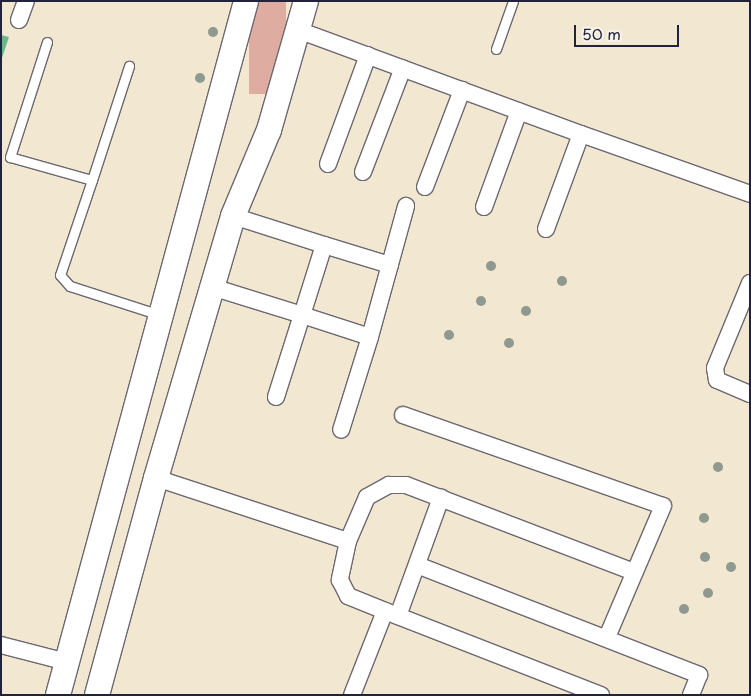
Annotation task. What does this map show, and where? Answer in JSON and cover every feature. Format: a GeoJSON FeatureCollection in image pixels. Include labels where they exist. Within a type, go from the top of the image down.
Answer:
{"type":"FeatureCollection","features":[{"type":"Feature","properties":{"kind":"main road"},"geometry":{"type":"LineString","coordinates":[[58,695],[163,315],[246,1]]}},
{"type":"Feature","properties":{"kind":"main road"},"geometry":{"type":"LineString","coordinates":[[97,695],[156,478],[233,216],[270,130],[306,1]]}},
{"type":"Feature","properties":{"kind":"main road"},"geometry":{"type":"LineString","coordinates":[[102,531],[138,542]]}},
{"type":"Feature","properties":{"kind":"street"},"geometry":{"type":"LineString","coordinates":[[19,20],[26,1]]}},
{"type":"Feature","properties":{"kind":"street"},"geometry":{"type":"LineString","coordinates":[[298,30],[750,194]]}},
{"type":"Feature","properties":{"kind":"street"},"geometry":{"type":"LineString","coordinates":[[328,164],[368,55]]}},
{"type":"Feature","properties":{"kind":"street"},"geometry":{"type":"LineString","coordinates":[[363,172],[403,68]]}},
{"type":"Feature","properties":{"kind":"street"},"geometry":{"type":"LineString","coordinates":[[425,187],[462,90]]}},
{"type":"Feature","properties":{"kind":"street"},"geometry":{"type":"LineString","coordinates":[[484,206],[518,111]]}},
{"type":"Feature","properties":{"kind":"street"},"geometry":{"type":"LineString","coordinates":[[546,229],[581,134]]}},
{"type":"Feature","properties":{"kind":"street"},"geometry":{"type":"LineString","coordinates":[[341,430],[370,337],[406,206]]}},
{"type":"Feature","properties":{"kind":"street"},"geometry":{"type":"LineString","coordinates":[[233,216],[390,265]]}},
{"type":"Feature","properties":{"kind":"street"},"geometry":{"type":"LineString","coordinates":[[276,397],[324,245]]}},
{"type":"Feature","properties":{"kind":"street"},"geometry":{"type":"LineString","coordinates":[[750,283],[744,314],[714,368],[717,380],[750,394]]}},
{"type":"Feature","properties":{"kind":"street"},"geometry":{"type":"LineString","coordinates":[[212,287],[370,337]]}},
{"type":"Feature","properties":{"kind":"street"},"geometry":{"type":"LineString","coordinates":[[403,415],[663,506],[607,637]]}},
{"type":"Feature","properties":{"kind":"street"},"geometry":{"type":"LineString","coordinates":[[156,478],[348,541]]}},
{"type":"Feature","properties":{"kind":"street"},"geometry":{"type":"LineString","coordinates":[[601,695],[348,596],[340,580],[348,541],[367,497],[389,485],[406,485],[634,572]]}},
{"type":"Feature","properties":{"kind":"street"},"geometry":{"type":"LineString","coordinates":[[352,695],[391,613],[417,565],[440,498]]}},
{"type":"Feature","properties":{"kind":"street"},"geometry":{"type":"LineString","coordinates":[[417,565],[607,637],[699,675],[692,695]]}},
{"type":"Feature","properties":{"kind":"street"},"geometry":{"type":"LineString","coordinates":[[1,645],[67,662]]}},
{"type":"Feature","properties":{"kind":"lane"},"geometry":{"type":"LineString","coordinates":[[496,49],[513,1]]}},
{"type":"Feature","properties":{"kind":"lane"},"geometry":{"type":"LineString","coordinates":[[47,42],[10,157],[92,180]]}},
{"type":"Feature","properties":{"kind":"lane"},"geometry":{"type":"LineString","coordinates":[[129,66],[60,275],[70,286],[163,315]]}},
{"type":"Feature","properties":{"kind":"green space"},"geometry":{"type":"Polygon","coordinates":[[[1,35],[9,37],[1,61],[1,35]]]}},
{"type":"Feature","properties":{"kind":"building"},"geometry":{"type":"Polygon","coordinates":[[[249,1],[286,1],[286,94],[249,94],[249,1]]]}}]}
